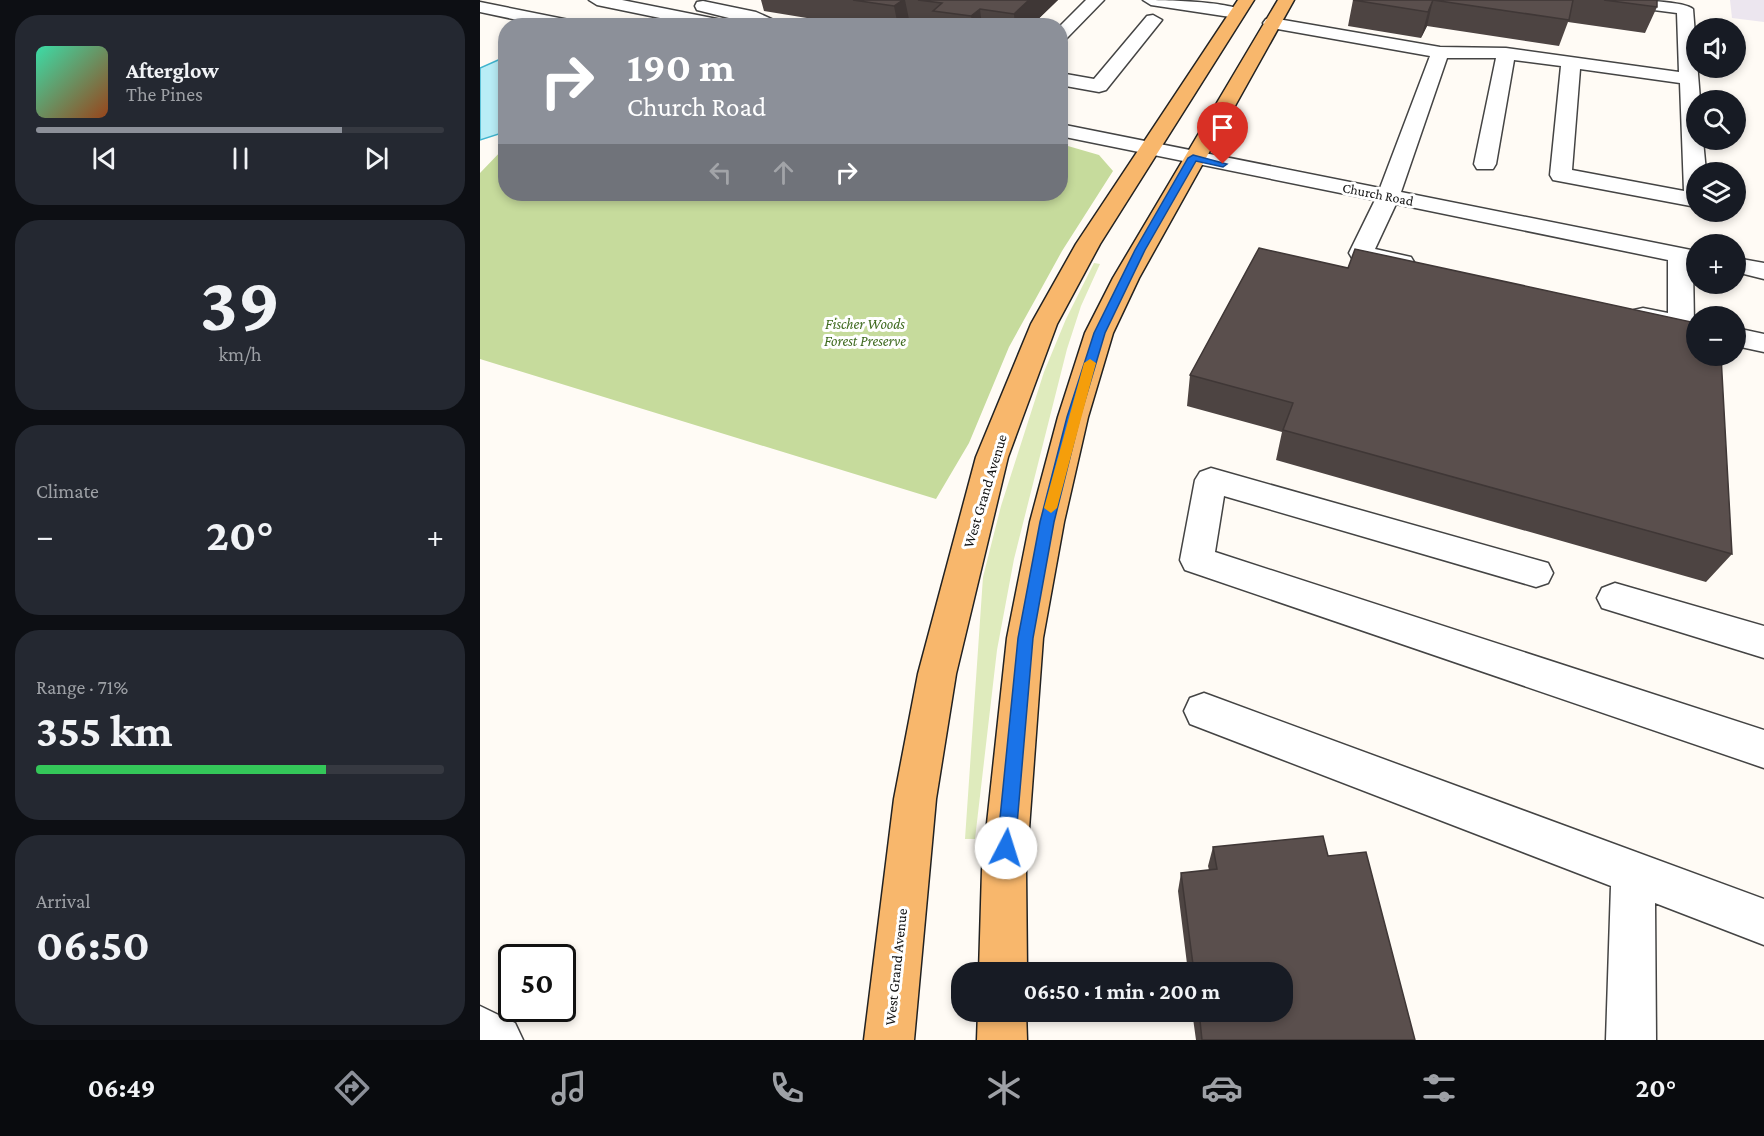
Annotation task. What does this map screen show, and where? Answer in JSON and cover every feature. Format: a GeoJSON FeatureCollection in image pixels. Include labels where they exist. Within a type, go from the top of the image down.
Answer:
{"type":"FeatureCollection","features":[{"type":"Feature","properties":{"kind":"main road"},"geometry":{"type":"LineString","coordinates":[[1003,962],[1004,870],[1025,638],[1047,522],[1073,417],[1099,333],[1140,250],[1286,0]]}},
{"type":"Feature","properties":{"kind":"main road","name":"West Grand Avenue"},"geometry":{"type":"LineString","coordinates":[[889,1040],[915,799],[937,674],[958,583],[992,458],[1044,324],[1088,244],[1241,6]]}},
{"type":"Feature","properties":{"kind":"main road"},"geometry":{"type":"LineString","coordinates":[[1002,1022],[1002,1040]]}},
{"type":"Feature","properties":{"kind":"street"},"geometry":{"type":"LineString","coordinates":[[514,14],[533,0]]}},
{"type":"Feature","properties":{"kind":"street"},"geometry":{"type":"LineString","coordinates":[[597,0],[688,18]]}},
{"type":"Feature","properties":{"kind":"street"},"geometry":{"type":"LineString","coordinates":[[672,0],[756,18]]}},
{"type":"Feature","properties":{"kind":"street"},"geometry":{"type":"LineString","coordinates":[[1068,26],[1096,0]]}},
{"type":"Feature","properties":{"kind":"street"},"geometry":{"type":"LineString","coordinates":[[1151,0],[1241,6]]}},
{"type":"Feature","properties":{"kind":"street"},"geometry":{"type":"LineString","coordinates":[[1615,0],[1685,9],[1694,162]]}},
{"type":"Feature","properties":{"kind":"street"},"geometry":{"type":"LineString","coordinates":[[746,18],[766,5]]}},
{"type":"Feature","properties":{"kind":"street"},"geometry":{"type":"LineString","coordinates":[[480,8],[534,18]]}},
{"type":"Feature","properties":{"kind":"street"},"geometry":{"type":"LineString","coordinates":[[1068,80],[1098,86],[1153,20]]}},
{"type":"Feature","properties":{"kind":"street"},"geometry":{"type":"LineString","coordinates":[[1272,23],[1440,52],[1506,53],[1689,79]]}},
{"type":"Feature","properties":{"kind":"street"},"geometry":{"type":"LineString","coordinates":[[1429,268],[1361,253],[1388,196],[1440,52]]}},
{"type":"Feature","properties":{"kind":"street"},"geometry":{"type":"LineString","coordinates":[[1485,164],[1506,53]]}},
{"type":"Feature","properties":{"kind":"street"},"geometry":{"type":"LineString","coordinates":[[1571,62],[1561,175],[1686,196]]}},
{"type":"Feature","properties":{"kind":"street","name":"Church Road"},"geometry":{"type":"LineString","coordinates":[[1068,132],[1686,256]]}},
{"type":"Feature","properties":{"kind":"street"},"geometry":{"type":"LineString","coordinates":[[1746,268],[1764,271]]}},
{"type":"Feature","properties":{"kind":"street"},"geometry":{"type":"LineString","coordinates":[[1624,312],[1686,325]]}},
{"type":"Feature","properties":{"kind":"street"},"geometry":{"type":"LineString","coordinates":[[1746,339],[1764,343]]}},
{"type":"Feature","properties":{"kind":"street"},"geometry":{"type":"LineString","coordinates":[[1536,573],[1211,480],[1197,560],[1764,749]]}},
{"type":"Feature","properties":{"kind":"street"},"geometry":{"type":"LineString","coordinates":[[1615,598],[1764,642]]}},
{"type":"Feature","properties":{"kind":"street"},"geometry":{"type":"LineString","coordinates":[[1204,711],[1764,922]]}},
{"type":"Feature","properties":{"kind":"street"},"geometry":{"type":"LineString","coordinates":[[1631,1040],[1633,872]]}},
{"type":"Feature","properties":{"kind":"street"},"geometry":{"type":"LineString","coordinates":[[480,1031],[498,1040]]}},
{"type":"Feature","properties":{"kind":"shaded area"},"geometry":{"type":"Polygon","coordinates":[[[1730,0],[1764,0],[1764,22],[1732,18],[1730,0]]]}},
{"type":"Feature","properties":{"kind":"green space","name":"Fischer Woods Forest Preserve"},"geometry":{"type":"Polygon","coordinates":[[[1068,146],[1099,155],[1113,171],[1062,251],[1009,347],[969,443],[936,499],[480,359],[480,173],[498,154],[498,201],[1068,201],[1068,146]]]}},
{"type":"Feature","properties":{"kind":"green space"},"geometry":{"type":"Polygon","coordinates":[[[1094,263],[1100,264],[1081,306],[1067,349],[1014,559],[997,650],[975,839],[965,839],[983,577],[1001,506],[1044,372],[1066,319],[1094,263]]]}},
{"type":"Feature","properties":{"kind":"water"},"geometry":{"type":"Polygon","coordinates":[[[498,60],[498,134],[480,140],[480,68],[498,60]]]}},
{"type":"Feature","properties":{"kind":"building"},"geometry":{"type":"Polygon","coordinates":[[[853,0],[903,0],[894,6],[853,0]]]}},
{"type":"Feature","properties":{"kind":"building"},"geometry":{"type":"Polygon","coordinates":[[[918,0],[1029,0],[1014,14],[980,9],[971,16],[933,11],[942,3],[918,0]]]}},
{"type":"Feature","properties":{"kind":"building"},"geometry":{"type":"Polygon","coordinates":[[[1353,0],[1433,0],[1428,12],[1353,0]]]}},
{"type":"Feature","properties":{"kind":"building"},"geometry":{"type":"Polygon","coordinates":[[[1433,0],[1573,0],[1569,20],[1433,0]]]}},
{"type":"Feature","properties":{"kind":"building"},"geometry":{"type":"Polygon","coordinates":[[[1604,0],[1657,0],[1657,7],[1604,0]]]}},
{"type":"Feature","properties":{"kind":"building"},"geometry":{"type":"Polygon","coordinates":[[[1259,248],[1348,268],[1355,249],[1686,321],[1686,366],[1722,366],[1732,554],[1283,430],[1293,403],[1190,375],[1259,248]]]}},
{"type":"Feature","properties":{"kind":"building"},"geometry":{"type":"Polygon","coordinates":[[[1323,836],[1328,856],[1366,852],[1415,1040],[1202,1040],[1200,1022],[1293,1022],[1293,962],[1193,962],[1181,873],[1217,869],[1213,847],[1323,836]]]}},
{"type":"Feature","properties":{"kind":"slow traffic"},"geometry":{"type":"LineString","coordinates":[[1051,508],[1073,417],[1090,363]]}},
{"type":"Feature","properties":{"kind":"route"},"geometry":{"type":"LineString","coordinates":[[1006,848],[1025,638],[1047,522],[1073,417],[1099,333],[1140,250],[1193,158],[1223,164]]}}]}
